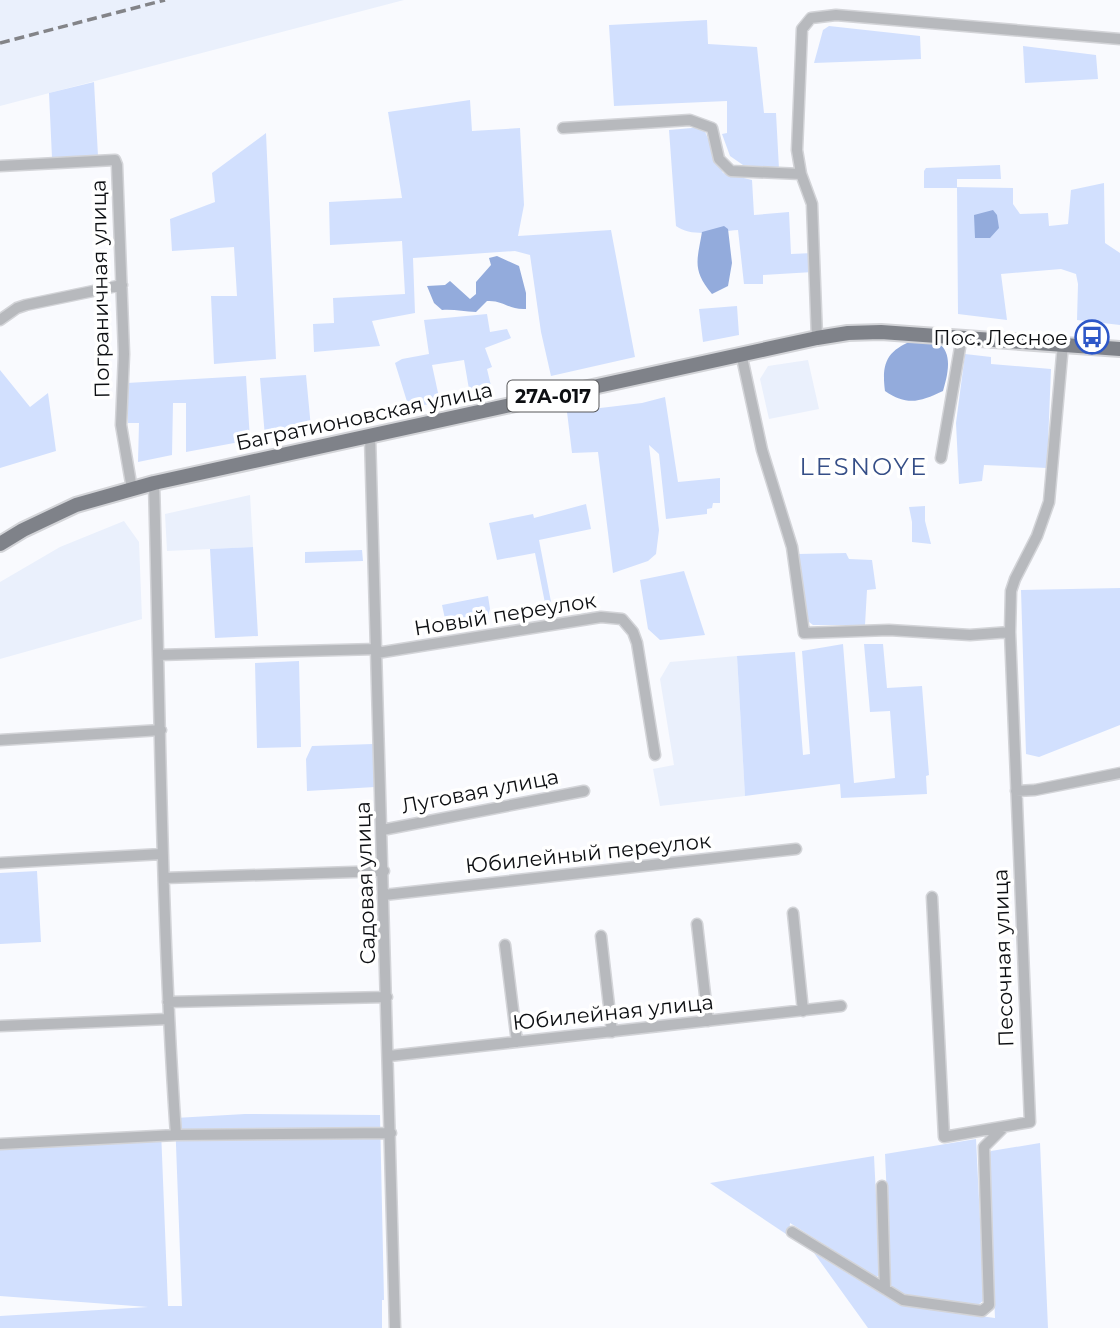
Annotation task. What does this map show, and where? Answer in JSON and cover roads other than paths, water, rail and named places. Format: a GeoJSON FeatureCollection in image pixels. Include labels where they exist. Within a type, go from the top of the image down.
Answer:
{"type":"FeatureCollection","features":[{"type":"Feature","properties":{"kind":"main road","name":"Багратионовская улица"},"geometry":{"type":"LineString","coordinates":[[0,544],[76,505],[154,483],[817,338],[881,332],[1120,349]]}},
{"type":"Feature","properties":{"kind":"street"},"geometry":{"type":"LineString","coordinates":[[817,338],[812,204],[801,174],[797,150],[802,29],[811,18],[836,15],[1120,39]]}},
{"type":"Feature","properties":{"kind":"street"},"geometry":{"type":"LineString","coordinates":[[563,128],[690,120],[712,128],[719,159],[731,171],[801,174]]}},
{"type":"Feature","properties":{"kind":"street","name":"Пограничная улица"},"geometry":{"type":"LineString","coordinates":[[0,166],[115,160],[119,177],[124,354],[121,425],[132,489]]}},
{"type":"Feature","properties":{"kind":"street"},"geometry":{"type":"LineString","coordinates":[[0,320],[26,305],[122,285]]}},
{"type":"Feature","properties":{"kind":"street"},"geometry":{"type":"LineString","coordinates":[[940,458],[961,336]]}},
{"type":"Feature","properties":{"kind":"street","name":"Песочная улица"},"geometry":{"type":"LineString","coordinates":[[1005,1126],[1030,1122],[1010,632],[1011,591],[1014,579],[1037,536],[1049,502],[1063,344]]}},
{"type":"Feature","properties":{"kind":"street"},"geometry":{"type":"LineString","coordinates":[[741,353],[762,450],[792,547],[804,633],[889,630],[970,635],[1010,632]]}},
{"type":"Feature","properties":{"kind":"street","name":"Садовая улица"},"geometry":{"type":"LineString","coordinates":[[370,436],[395,1328]]}},
{"type":"Feature","properties":{"kind":"street"},"geometry":{"type":"LineString","coordinates":[[154,483],[162,854],[168,1019],[176,1135]]}},
{"type":"Feature","properties":{"kind":"street","name":"Новый переулок"},"geometry":{"type":"LineString","coordinates":[[377,651],[601,617],[622,619],[633,632],[637,643],[655,755]]}},
{"type":"Feature","properties":{"kind":"street"},"geometry":{"type":"LineString","coordinates":[[158,655],[377,651]]}},
{"type":"Feature","properties":{"kind":"street"},"geometry":{"type":"LineString","coordinates":[[0,740],[161,730]]}},
{"type":"Feature","properties":{"kind":"street"},"geometry":{"type":"LineString","coordinates":[[1016,791],[1035,790],[1120,773]]}},
{"type":"Feature","properties":{"kind":"street","name":"Луговая улица"},"geometry":{"type":"LineString","coordinates":[[382,830],[584,791]]}},
{"type":"Feature","properties":{"kind":"street","name":"Юбилейный переулок"},"geometry":{"type":"LineString","coordinates":[[384,895],[796,849]]}},
{"type":"Feature","properties":{"kind":"street"},"geometry":{"type":"LineString","coordinates":[[0,863],[162,854]]}},
{"type":"Feature","properties":{"kind":"street"},"geometry":{"type":"LineString","coordinates":[[164,878],[384,871]]}},
{"type":"Feature","properties":{"kind":"street"},"geometry":{"type":"LineString","coordinates":[[932,897],[944,1137],[1005,1126]]}},
{"type":"Feature","properties":{"kind":"street"},"geometry":{"type":"LineString","coordinates":[[793,913],[803,1010]]}},
{"type":"Feature","properties":{"kind":"street"},"geometry":{"type":"LineString","coordinates":[[697,924],[708,1021]]}},
{"type":"Feature","properties":{"kind":"street"},"geometry":{"type":"LineString","coordinates":[[601,936],[612,1032]]}},
{"type":"Feature","properties":{"kind":"street"},"geometry":{"type":"LineString","coordinates":[[505,945],[516,1042]]}},
{"type":"Feature","properties":{"kind":"street"},"geometry":{"type":"LineString","coordinates":[[168,1002],[387,997]]}},
{"type":"Feature","properties":{"kind":"street","name":"Юбилейная улица"},"geometry":{"type":"LineString","coordinates":[[389,1056],[841,1006]]}},
{"type":"Feature","properties":{"kind":"street"},"geometry":{"type":"LineString","coordinates":[[0,1026],[168,1019]]}},
{"type":"Feature","properties":{"kind":"street"},"geometry":{"type":"LineString","coordinates":[[792,1232],[903,1300],[982,1311],[989,1305],[984,1147],[1005,1126]]}},
{"type":"Feature","properties":{"kind":"street"},"geometry":{"type":"LineString","coordinates":[[0,1144],[176,1135],[391,1133]]}},
{"type":"Feature","properties":{"kind":"street"},"geometry":{"type":"LineString","coordinates":[[882,1186],[886,1289]]}},
{"type":"Feature","properties":{"kind":"water"},"geometry":{"type":"Polygon","coordinates":[[[993,210],[997,215],[999,228],[990,238],[975,238],[974,215],[993,210]]]}},
{"type":"Feature","properties":{"kind":"water"},"geometry":{"type":"Polygon","coordinates":[[[724,226],[728,229],[732,263],[728,286],[712,294],[701,278],[698,265],[702,232],[724,226]]]}},
{"type":"Feature","properties":{"kind":"water"},"geometry":{"type":"Polygon","coordinates":[[[497,256],[519,266],[526,293],[526,309],[487,301],[476,312],[442,310],[434,303],[427,286],[445,285],[450,281],[470,299],[476,294],[476,282],[491,265],[489,258],[497,256]]]}},
{"type":"Feature","properties":{"kind":"water"},"geometry":{"type":"Polygon","coordinates":[[[916,339],[936,342],[943,347],[948,359],[943,391],[920,400],[900,399],[885,391],[886,364],[893,352],[916,339]]]}},
{"type":"Feature","properties":{"kind":"railway"},"geometry":{"type":"LineString","coordinates":[[0,43],[165,0]]}},
{"type":"Feature","properties":{"kind":"place","name":"Пос. Лесное"},"geometry":{"type":"Point","coordinates":[1092,337]}},
{"type":"Feature","properties":{"kind":"district","name":"LESNOYE"},"geometry":{"type":"Point","coordinates":[864,466]}}]}
